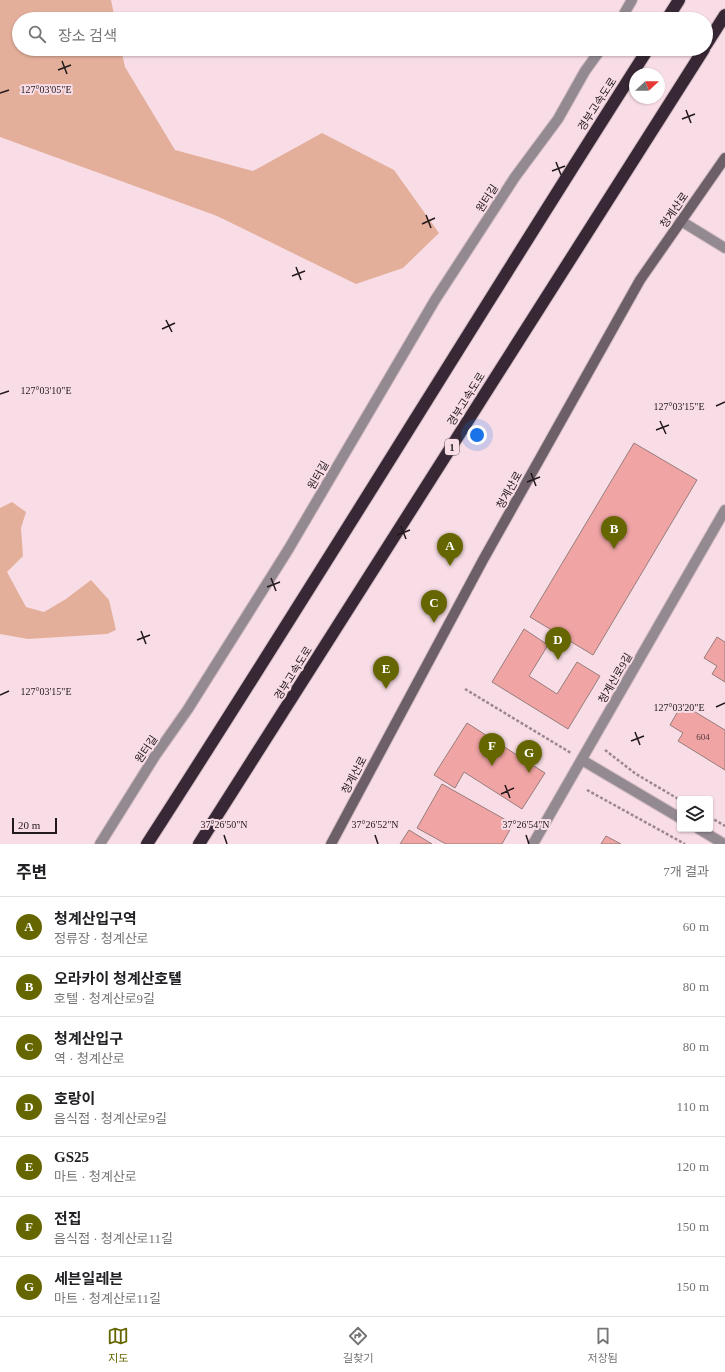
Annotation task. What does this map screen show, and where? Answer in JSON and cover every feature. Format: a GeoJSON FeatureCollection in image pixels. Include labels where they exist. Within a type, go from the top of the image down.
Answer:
{"type":"FeatureCollection","features":[{"type":"Feature","properties":{"kind":"highway"},"geometry":{"type":"LineString","coordinates":[[671,12],[679,0]]}},
{"type":"Feature","properties":{"kind":"highway"},"geometry":{"type":"LineString","coordinates":[[713,34],[725,15]]}},
{"type":"Feature","properties":{"kind":"highway","name":"경부고속도로"},"geometry":{"type":"LineString","coordinates":[[147,844],[260,670],[543,214],[644,56]]}},
{"type":"Feature","properties":{"kind":"highway","name":"경부고속도로"},"geometry":{"type":"LineString","coordinates":[[199,844],[700,56]]}},
{"type":"Feature","properties":{"kind":"street"},"geometry":{"type":"LineString","coordinates":[[625,12],[632,0]]}},
{"type":"Feature","properties":{"kind":"street","name":"원터길"},"geometry":{"type":"LineString","coordinates":[[100,844],[155,756],[188,709],[288,550],[440,293],[514,177],[558,119],[585,71],[596,56]]}},
{"type":"Feature","properties":{"kind":"street","name":"청계산로"},"geometry":{"type":"LineString","coordinates":[[330,844],[483,560],[640,280],[725,158]]}},
{"type":"Feature","properties":{"kind":"street"},"geometry":{"type":"LineString","coordinates":[[681,221],[725,248]]}},
{"type":"Feature","properties":{"kind":"street","name":"청계산로9길"},"geometry":{"type":"LineString","coordinates":[[533,844],[725,510]]}},
{"type":"Feature","properties":{"kind":"street"},"geometry":{"type":"LineString","coordinates":[[582,760],[677,816]]}},
{"type":"Feature","properties":{"kind":"street"},"geometry":{"type":"LineString","coordinates":[[704,832],[724,844]]}},
{"type":"Feature","properties":{"kind":"path"},"geometry":{"type":"LineString","coordinates":[[465,689],[582,760]]}},
{"type":"Feature","properties":{"kind":"path"},"geometry":{"type":"LineString","coordinates":[[605,750],[636,774],[677,798]]}},
{"type":"Feature","properties":{"kind":"path"},"geometry":{"type":"LineString","coordinates":[[587,790],[685,844]]}},
{"type":"Feature","properties":{"kind":"path"},"geometry":{"type":"LineString","coordinates":[[713,819],[725,826]]}},
{"type":"Feature","properties":{"kind":"shaded area"},"geometry":{"type":"Polygon","coordinates":[[[0,0],[111,0],[114,12],[12,12],[12,56],[123,56],[125,67],[175,150],[253,171],[322,133],[394,170],[439,233],[403,268],[356,284],[217,216],[0,137],[0,0]]]}},
{"type":"Feature","properties":{"kind":"shaded area"},"geometry":{"type":"Polygon","coordinates":[[[12,502],[26,512],[21,528],[23,556],[7,572],[26,607],[44,612],[66,599],[91,580],[109,600],[116,630],[107,634],[28,639],[0,634],[0,508],[12,502]]]}},
{"type":"Feature","properties":{"kind":"building"},"geometry":{"type":"Polygon","coordinates":[[[634,443],[697,480],[593,655],[530,617],[634,443]]]}},
{"type":"Feature","properties":{"kind":"building"},"geometry":{"type":"Polygon","coordinates":[[[524,629],[548,645],[529,676],[557,694],[577,662],[600,676],[568,729],[492,682],[524,629]]]}},
{"type":"Feature","properties":{"kind":"building"},"geometry":{"type":"Polygon","coordinates":[[[717,637],[725,642],[725,682],[712,674],[717,666],[704,658],[717,637]]]}},
{"type":"Feature","properties":{"kind":"building"},"geometry":{"type":"Polygon","coordinates":[[[682,704],[725,730],[725,770],[678,741],[683,733],[670,725],[682,704]]]}},
{"type":"Feature","properties":{"kind":"building"},"geometry":{"type":"Polygon","coordinates":[[[467,723],[545,773],[522,809],[464,772],[455,788],[434,775],[467,723]]]}},
{"type":"Feature","properties":{"kind":"building"},"geometry":{"type":"Polygon","coordinates":[[[442,784],[513,824],[502,844],[446,844],[417,828],[442,784]]]}},
{"type":"Feature","properties":{"kind":"building"},"geometry":{"type":"Polygon","coordinates":[[[409,830],[432,844],[400,844],[409,830]]]}},
{"type":"Feature","properties":{"kind":"building"},"geometry":{"type":"Polygon","coordinates":[[[606,836],[621,844],[601,844],[606,836]]]}},
{"type":"Feature","properties":{"kind":"place","name":"오라카이 청계산호텔"},"geometry":{"type":"Point","coordinates":[614,549]}},
{"type":"Feature","properties":{"kind":"place","name":"청계산입구역"},"geometry":{"type":"Point","coordinates":[450,566]}},
{"type":"Feature","properties":{"kind":"place","name":"청계산입구"},"geometry":{"type":"Point","coordinates":[434,623]}},
{"type":"Feature","properties":{"kind":"place","name":"호랑이"},"geometry":{"type":"Point","coordinates":[558,660]}},
{"type":"Feature","properties":{"kind":"place","name":"GS25"},"geometry":{"type":"Point","coordinates":[386,689]}},
{"type":"Feature","properties":{"kind":"place","name":"전집"},"geometry":{"type":"Point","coordinates":[492,766]}},
{"type":"Feature","properties":{"kind":"place","name":"세븐일레븐"},"geometry":{"type":"Point","coordinates":[529,773]}}]}
